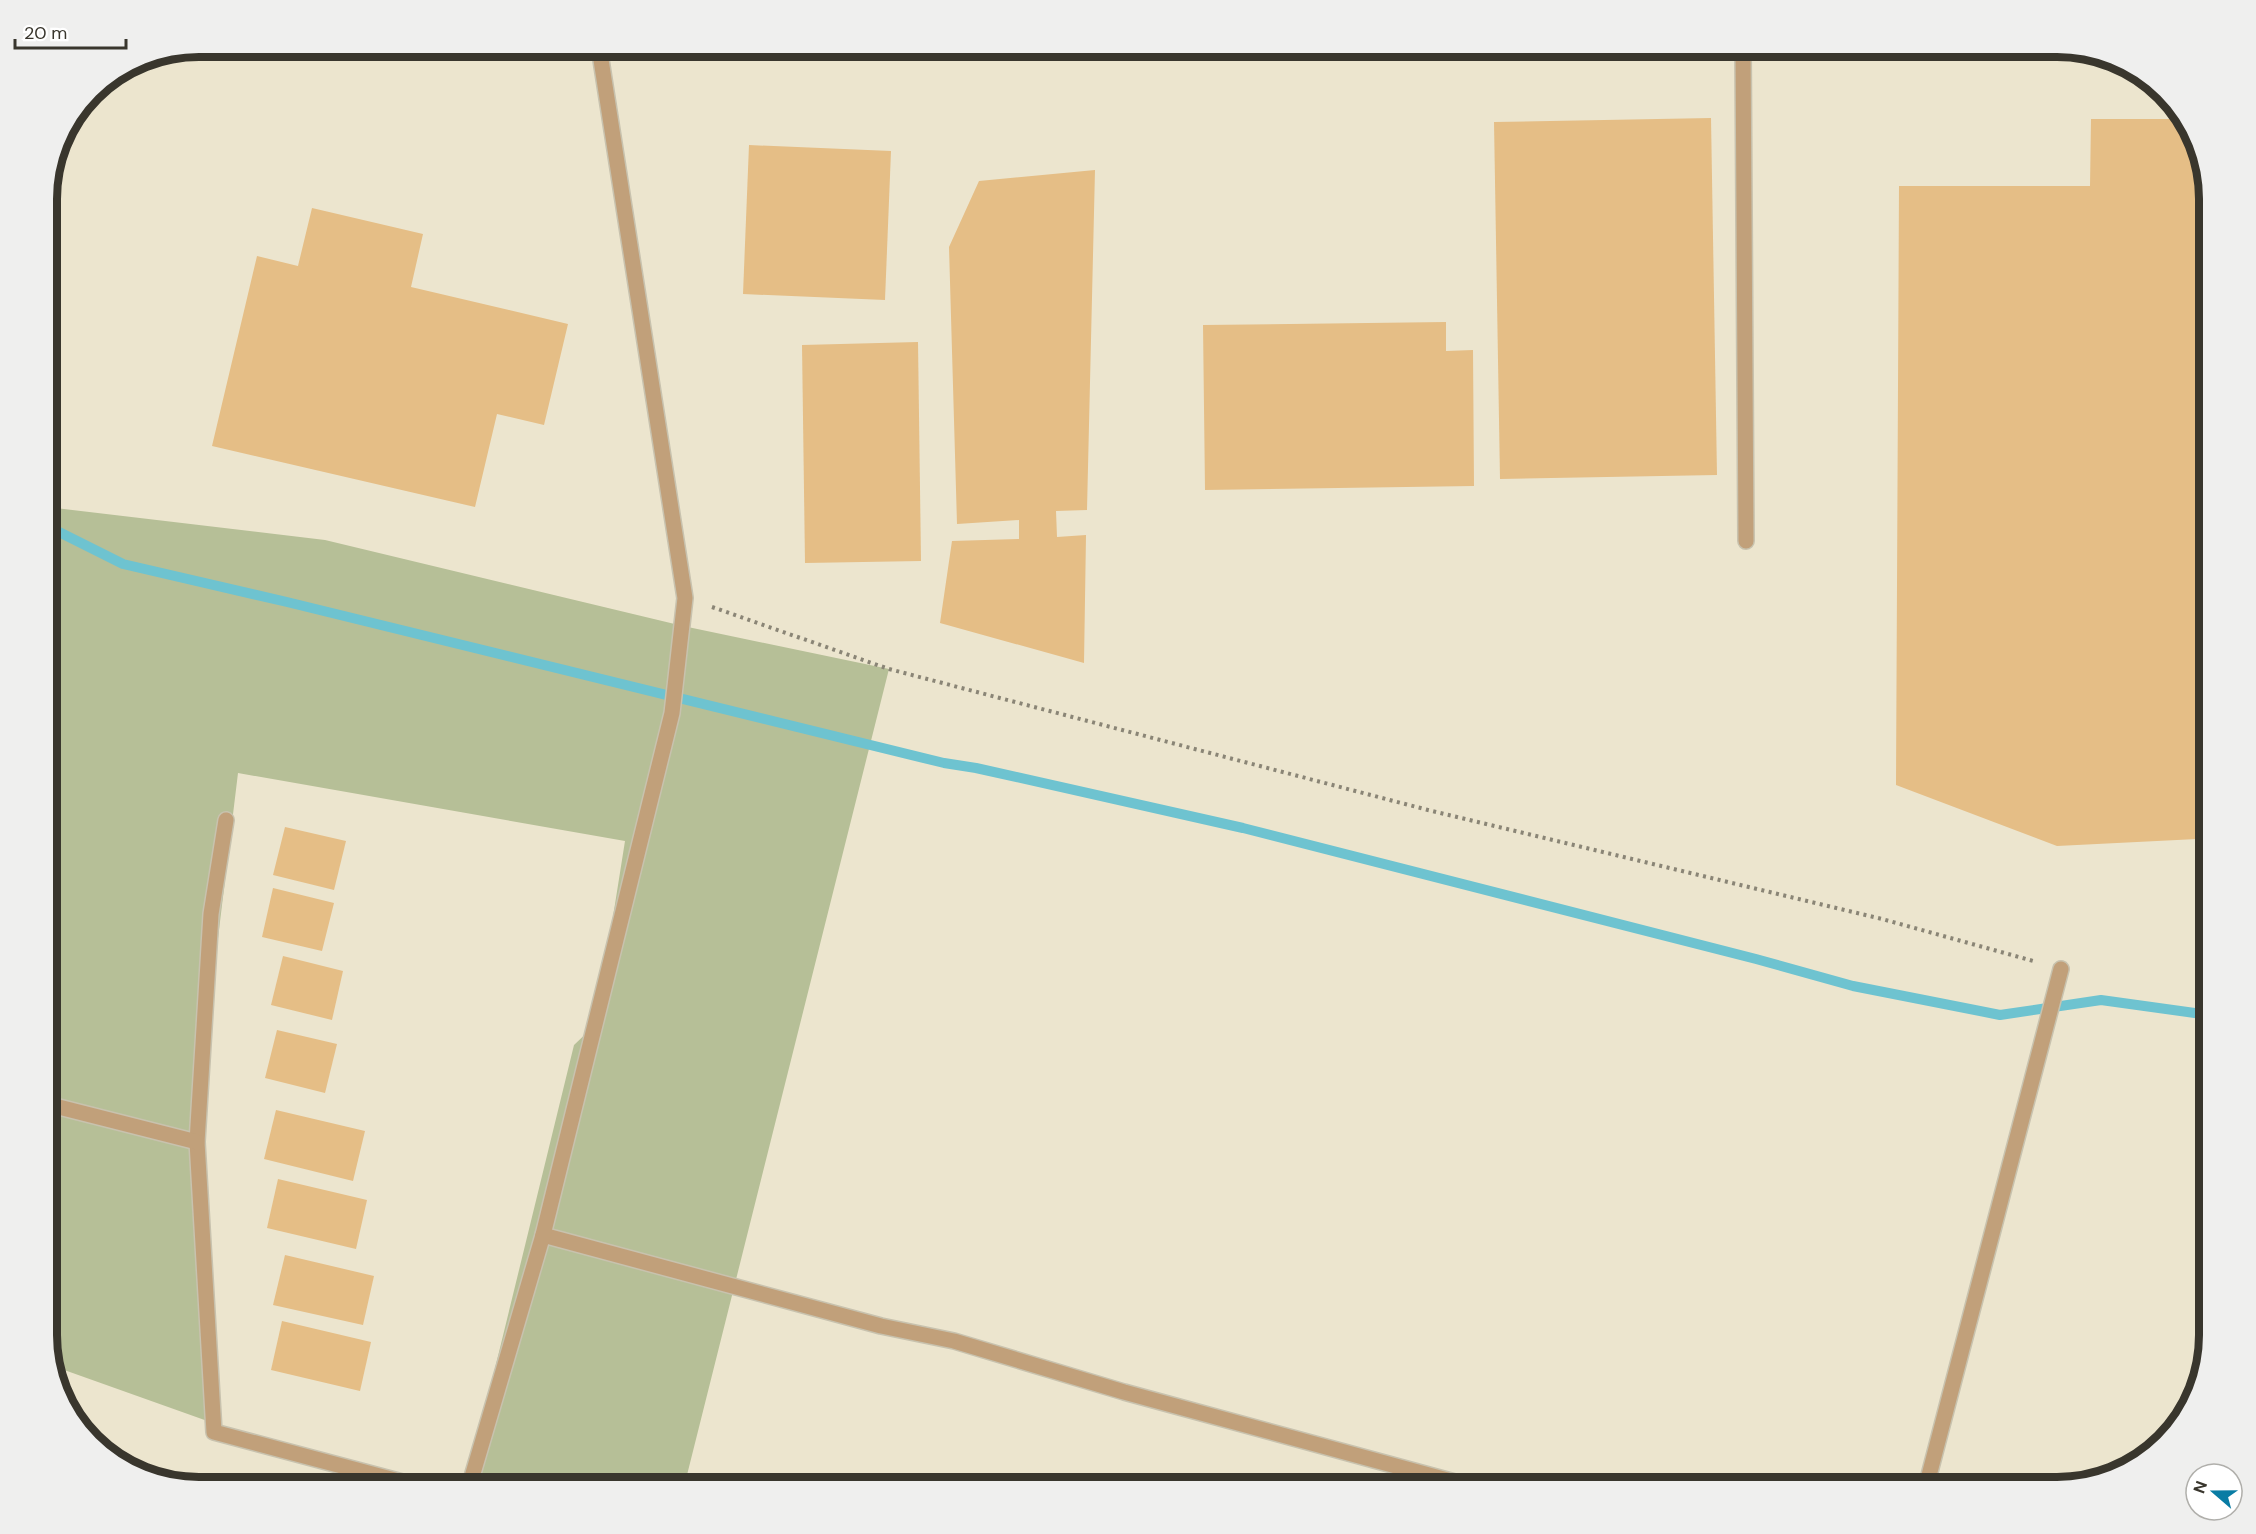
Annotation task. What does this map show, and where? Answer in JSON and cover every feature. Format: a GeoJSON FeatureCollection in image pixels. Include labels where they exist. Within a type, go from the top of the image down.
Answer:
{"type":"FeatureCollection","features":[{"type":"Feature","properties":{"kind":"street"},"geometry":{"type":"LineString","coordinates":[[472,1477],[543,1235],[672,713],[685,598],[601,57]]}},
{"type":"Feature","properties":{"kind":"street"},"geometry":{"type":"LineString","coordinates":[[1743,57],[1746,541]]}},
{"type":"Feature","properties":{"kind":"street"},"geometry":{"type":"LineString","coordinates":[[226,820],[211,914],[197,1142],[214,1432],[380,1477]]}},
{"type":"Feature","properties":{"kind":"street"},"geometry":{"type":"LineString","coordinates":[[1929,1477],[2061,969]]}},
{"type":"Feature","properties":{"kind":"street"},"geometry":{"type":"LineString","coordinates":[[57,1107],[197,1142]]}},
{"type":"Feature","properties":{"kind":"street"},"geometry":{"type":"LineString","coordinates":[[543,1235],[881,1326],[954,1341],[1124,1392],[1433,1477]]}},
{"type":"Feature","properties":{"kind":"path"},"geometry":{"type":"LineString","coordinates":[[685,598],[889,669],[1428,810],[1882,919],[2061,969]]}},
{"type":"Feature","properties":{"kind":"green space"},"geometry":{"type":"Polygon","coordinates":[[[57,508],[325,540],[683,626],[889,669],[687,1477],[468,1477],[574,1045],[596,1024],[625,841],[238,773],[199,1095],[213,1423],[62,1369],[60,1363],[57,1344],[57,508]]]}},
{"type":"Feature","properties":{"kind":"building"},"geometry":{"type":"Polygon","coordinates":[[[1711,118],[1717,475],[1500,479],[1494,122],[1711,118]]]}},
{"type":"Feature","properties":{"kind":"building"},"geometry":{"type":"Polygon","coordinates":[[[2091,119],[2174,119],[2188,145],[2198,180],[2199,799],[2196,799],[2197,839],[2057,846],[1896,785],[1899,186],[2090,186],[2091,119]]]}},
{"type":"Feature","properties":{"kind":"building"},"geometry":{"type":"Polygon","coordinates":[[[749,145],[891,151],[885,300],[743,294],[749,145]]]}},
{"type":"Feature","properties":{"kind":"building"},"geometry":{"type":"Polygon","coordinates":[[[1095,170],[1087,510],[1056,511],[1057,537],[1086,535],[1084,663],[940,623],[952,541],[1019,539],[1019,520],[957,524],[949,247],[979,181],[1095,170]]]}},
{"type":"Feature","properties":{"kind":"building"},"geometry":{"type":"Polygon","coordinates":[[[312,208],[423,234],[411,287],[568,324],[544,425],[497,414],[475,507],[212,446],[257,256],[298,266],[312,208]]]}},
{"type":"Feature","properties":{"kind":"building"},"geometry":{"type":"Polygon","coordinates":[[[1446,322],[1446,351],[1473,350],[1474,486],[1205,490],[1203,325],[1446,322]]]}},
{"type":"Feature","properties":{"kind":"building"},"geometry":{"type":"Polygon","coordinates":[[[918,342],[921,561],[805,563],[802,345],[918,342]]]}},
{"type":"Feature","properties":{"kind":"building"},"geometry":{"type":"Polygon","coordinates":[[[285,827],[346,841],[334,890],[273,875],[285,827]]]}},
{"type":"Feature","properties":{"kind":"building"},"geometry":{"type":"Polygon","coordinates":[[[273,888],[334,903],[322,951],[262,937],[273,888]]]}},
{"type":"Feature","properties":{"kind":"building"},"geometry":{"type":"Polygon","coordinates":[[[283,956],[343,971],[332,1020],[271,1005],[283,956]]]}},
{"type":"Feature","properties":{"kind":"building"},"geometry":{"type":"Polygon","coordinates":[[[277,1030],[337,1044],[325,1093],[265,1078],[277,1030]]]}},
{"type":"Feature","properties":{"kind":"building"},"geometry":{"type":"Polygon","coordinates":[[[276,1110],[365,1131],[353,1181],[264,1159],[276,1110]]]}},
{"type":"Feature","properties":{"kind":"building"},"geometry":{"type":"Polygon","coordinates":[[[278,1179],[367,1200],[356,1249],[267,1228],[278,1179]]]}},
{"type":"Feature","properties":{"kind":"building"},"geometry":{"type":"Polygon","coordinates":[[[285,1255],[374,1276],[363,1325],[273,1305],[285,1255]]]}},
{"type":"Feature","properties":{"kind":"building"},"geometry":{"type":"Polygon","coordinates":[[[282,1321],[371,1342],[360,1391],[271,1370],[282,1321]]]}},
{"type":"Feature","properties":{"kind":"waterway"},"geometry":{"type":"LineString","coordinates":[[57,531],[123,564],[944,763],[976,768],[1243,828],[1756,959],[1853,986],[2000,1015],[2101,1000],[2199,1014]]}}]}
